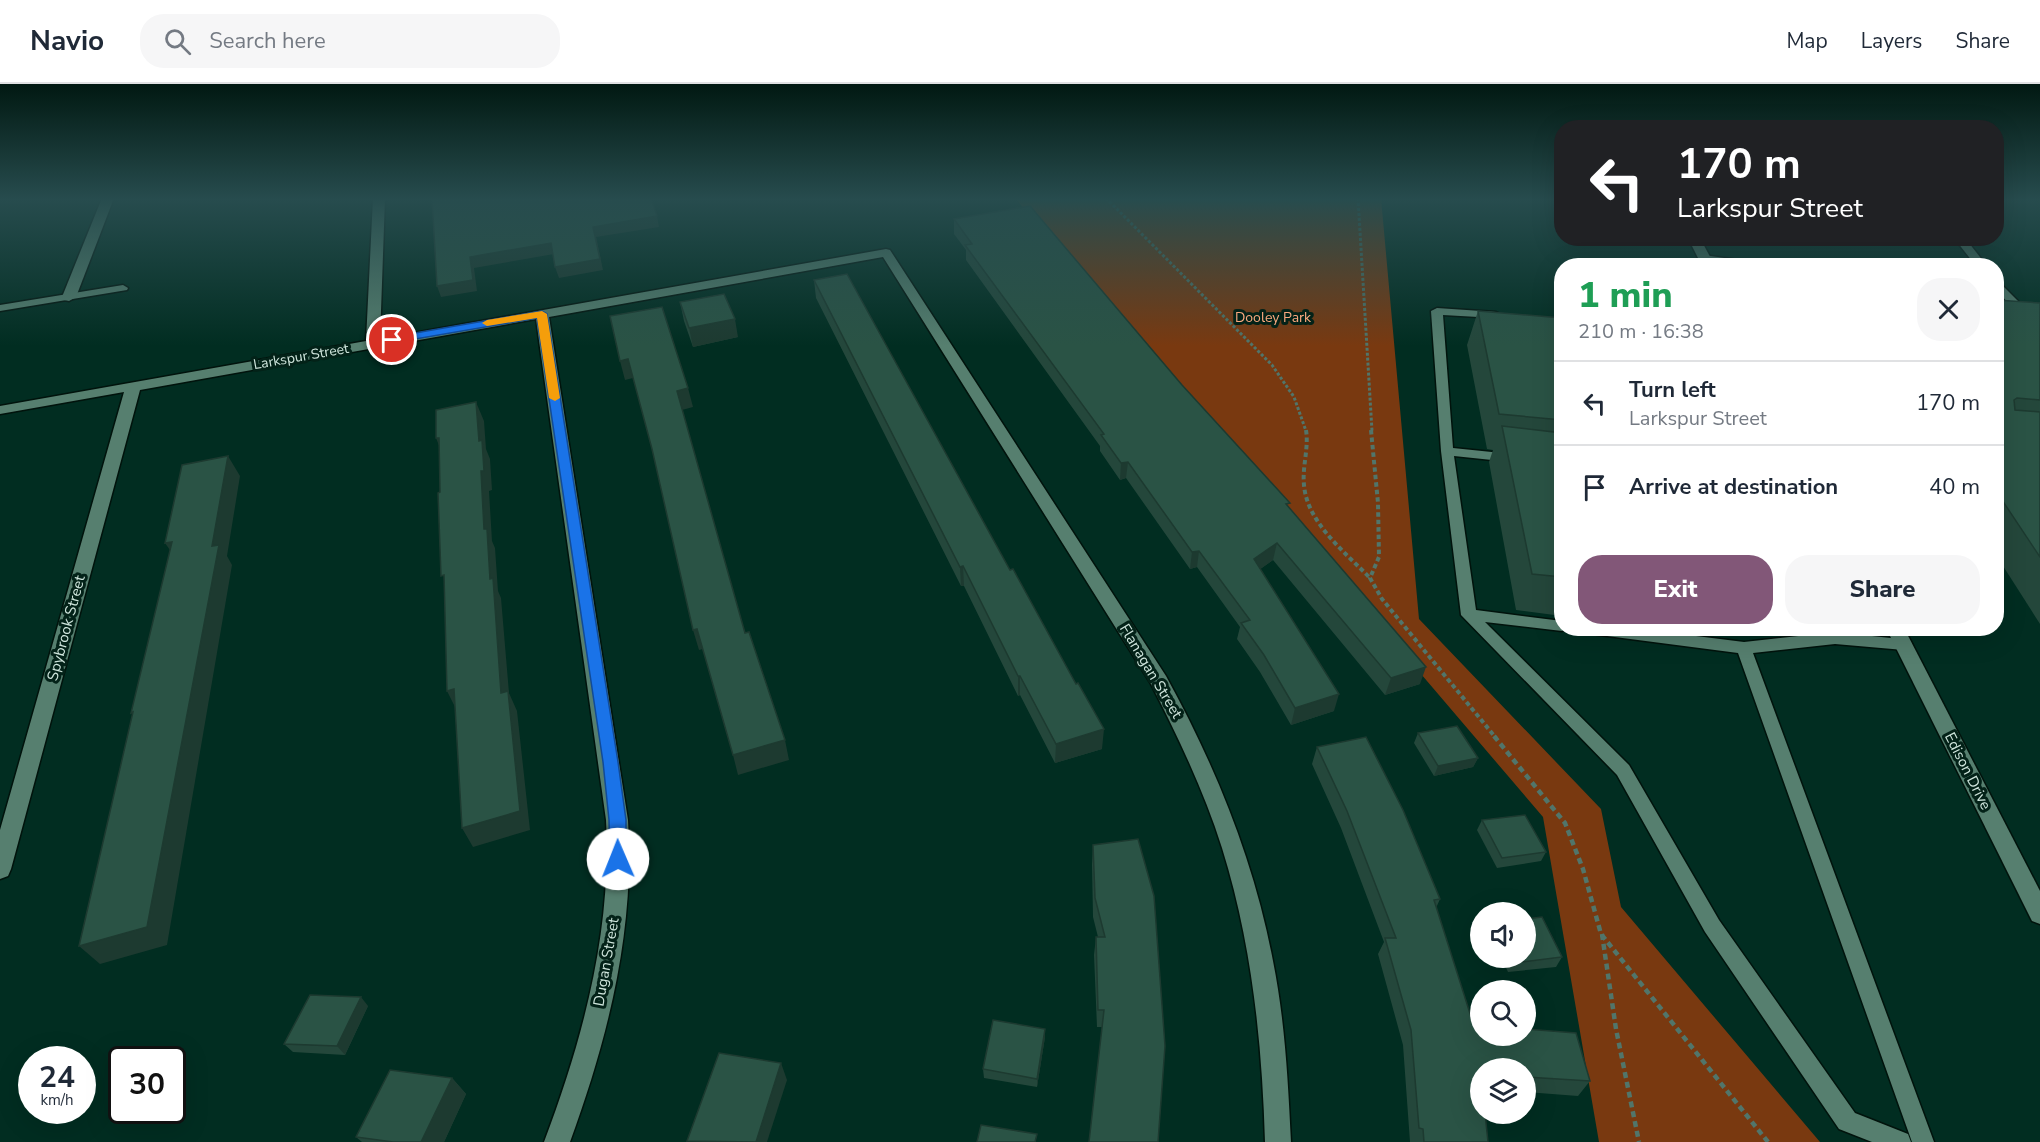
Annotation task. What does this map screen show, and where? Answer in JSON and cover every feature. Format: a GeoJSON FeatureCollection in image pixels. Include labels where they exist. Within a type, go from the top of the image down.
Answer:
{"type":"FeatureCollection","features":[{"type":"Feature","properties":{"kind":"street"},"geometry":{"type":"LineString","coordinates":[[69,297],[89,247]]}},
{"type":"Feature","properties":{"kind":"street"},"geometry":{"type":"LineString","coordinates":[[373,343],[377,247]]}},
{"type":"Feature","properties":{"kind":"street","name":"Larkspur Street"},"geometry":{"type":"LineString","coordinates":[[0,410],[886,253]]}},
{"type":"Feature","properties":{"kind":"street","name":"Flanagan Street"},"geometry":{"type":"LineString","coordinates":[[886,253],[1159,681],[1209,781],[1249,897],[1263,963],[1272,1028],[1278,1142]]}},
{"type":"Feature","properties":{"kind":"street","name":"Dugan Street"},"geometry":{"type":"LineString","coordinates":[[542,314],[618,820],[618,878],[610,956],[591,1036],[557,1142]]}},
{"type":"Feature","properties":{"kind":"street","name":"Spybrook Street"},"geometry":{"type":"LineString","coordinates":[[0,869],[133,387]]}},
{"type":"Feature","properties":{"kind":"street","name":"Edison Drive"},"geometry":{"type":"LineString","coordinates":[[1899,636],[2040,914]]}},
{"type":"Feature","properties":{"kind":"lane"},"geometry":{"type":"LineString","coordinates":[[0,308],[123,288]]}},
{"type":"Feature","properties":{"kind":"lane"},"geometry":{"type":"LineString","coordinates":[[2004,291],[2018,307],[2004,306]]}},
{"type":"Feature","properties":{"kind":"lane"},"geometry":{"type":"LineString","coordinates":[[1505,315],[1437,311],[1447,451],[1469,615],[1623,770],[1712,926],[1847,1121],[1900,1142]]}},
{"type":"Feature","properties":{"kind":"lane"},"geometry":{"type":"LineString","coordinates":[[1447,451],[1527,460]]}},
{"type":"Feature","properties":{"kind":"lane"},"geometry":{"type":"LineString","coordinates":[[1469,615],[1554,625]]}},
{"type":"Feature","properties":{"kind":"lane"},"geometry":{"type":"LineString","coordinates":[[1648,636],[1744,648],[1835,638],[1899,636]]}},
{"type":"Feature","properties":{"kind":"lane"},"geometry":{"type":"LineString","coordinates":[[1744,648],[1923,1142]]}},
{"type":"Feature","properties":{"kind":"path"},"geometry":{"type":"LineString","coordinates":[[1155,247],[1264,356],[1285,381],[1305,425],[1307,445],[1303,479],[1307,499],[1321,523],[1370,579],[1382,599],[1565,823],[1583,869],[1601,933],[1616,1029],[1639,1142]]}},
{"type":"Feature","properties":{"kind":"path"},"geometry":{"type":"LineString","coordinates":[[1360,247],[1367,381],[1378,503],[1379,557],[1370,579]]}},
{"type":"Feature","properties":{"kind":"path"},"geometry":{"type":"LineString","coordinates":[[1601,933],[1626,968],[1768,1142]]}},
{"type":"Feature","properties":{"kind":"green space","name":"Dooley Park"},"geometry":{"type":"Polygon","coordinates":[[[1057,247],[1385,247],[1419,619],[1601,809],[1621,907],[1820,1142],[1599,1142],[1543,817],[1057,247]]]}},
{"type":"Feature","properties":{"kind":"building"},"geometry":{"type":"Polygon","coordinates":[[[435,247],[526,247],[470,257],[473,280],[437,286],[435,247]]]}},
{"type":"Feature","properties":{"kind":"building"},"geometry":{"type":"Polygon","coordinates":[[[552,247],[597,247],[600,259],[555,267],[552,247]]]}},
{"type":"Feature","properties":{"kind":"building"},"geometry":{"type":"Polygon","coordinates":[[[967,247],[1065,247],[1182,385],[1290,503],[1286,504],[1426,667],[1391,678],[1277,543],[1254,559],[1339,694],[1295,708],[1264,655],[1241,623],[1250,620],[1199,551],[1192,552],[1128,462],[1121,463],[1101,435],[1104,434],[967,247]]]}},
{"type":"Feature","properties":{"kind":"building"},"geometry":{"type":"Polygon","coordinates":[[[847,274],[1010,570],[1013,569],[1076,684],[1078,683],[1104,729],[1056,744],[1018,676],[963,566],[960,567],[814,280],[847,274]]]}},
{"type":"Feature","properties":{"kind":"building"},"geometry":{"type":"Polygon","coordinates":[[[724,294],[735,319],[689,328],[680,302],[724,294]]]}},
{"type":"Feature","properties":{"kind":"building"},"geometry":{"type":"Polygon","coordinates":[[[2004,301],[2040,303],[2040,400],[2017,398],[2014,400],[2015,410],[2040,412],[2040,557],[2004,503],[2004,301]]]}},
{"type":"Feature","properties":{"kind":"building"},"geometry":{"type":"Polygon","coordinates":[[[662,307],[688,388],[677,391],[745,633],[749,632],[785,740],[733,755],[697,629],[693,630],[652,449],[628,359],[620,361],[610,316],[662,307]]]}},
{"type":"Feature","properties":{"kind":"building"},"geometry":{"type":"Polygon","coordinates":[[[1478,311],[1554,317],[1554,419],[1499,414],[1478,311]]]}},
{"type":"Feature","properties":{"kind":"building"},"geometry":{"type":"Polygon","coordinates":[[[476,402],[484,471],[481,471],[484,529],[487,529],[490,579],[493,578],[501,693],[508,691],[520,811],[462,828],[454,689],[447,691],[444,575],[441,576],[438,493],[440,492],[439,438],[436,438],[436,410],[476,402]]]}},
{"type":"Feature","properties":{"kind":"building"},"geometry":{"type":"Polygon","coordinates":[[[1502,426],[1554,432],[1554,576],[1532,574],[1502,426]]]}},
{"type":"Feature","properties":{"kind":"building"},"geometry":{"type":"Polygon","coordinates":[[[228,456],[212,546],[219,545],[147,927],[79,946],[172,542],[165,543],[182,465],[228,456]]]}},
{"type":"Feature","properties":{"kind":"building"},"geometry":{"type":"Polygon","coordinates":[[[1457,726],[1478,758],[1438,766],[1418,733],[1457,726]]]}},
{"type":"Feature","properties":{"kind":"building"},"geometry":{"type":"Polygon","coordinates":[[[1366,737],[1403,810],[1440,899],[1434,900],[1470,1013],[1470,1046],[1536,1046],[1536,1030],[1576,1033],[1590,1081],[1536,1078],[1536,1058],[1470,1058],[1470,1124],[1486,1124],[1488,1142],[1424,1142],[1423,1129],[1419,1128],[1411,1030],[1385,938],[1396,938],[1347,811],[1317,747],[1366,737]]]}},
{"type":"Feature","properties":{"kind":"building"},"geometry":{"type":"Polygon","coordinates":[[[1525,815],[1546,852],[1502,858],[1482,820],[1525,815]]]}},
{"type":"Feature","properties":{"kind":"building"},"geometry":{"type":"Polygon","coordinates":[[[1138,839],[1154,896],[1165,1046],[1158,1142],[1089,1142],[1104,1010],[1098,1010],[1096,937],[1105,937],[1095,898],[1093,845],[1138,839]]]}},
{"type":"Feature","properties":{"kind":"building"},"geometry":{"type":"Polygon","coordinates":[[[1542,917],[1562,957],[1536,960],[1536,918],[1542,917]]]}},
{"type":"Feature","properties":{"kind":"building"},"geometry":{"type":"Polygon","coordinates":[[[310,995],[361,997],[337,1046],[284,1044],[310,995]]]}},
{"type":"Feature","properties":{"kind":"building"},"geometry":{"type":"Polygon","coordinates":[[[993,1020],[1045,1029],[1037,1079],[983,1069],[993,1020]]]}},
{"type":"Feature","properties":{"kind":"building"},"geometry":{"type":"Polygon","coordinates":[[[719,1053],[781,1063],[756,1142],[687,1141],[719,1053]]]}},
{"type":"Feature","properties":{"kind":"building"},"geometry":{"type":"Polygon","coordinates":[[[390,1070],[452,1078],[421,1142],[393,1142],[356,1137],[390,1070]]]}},
{"type":"Feature","properties":{"kind":"building"},"geometry":{"type":"Polygon","coordinates":[[[981,1125],[1037,1134],[1035,1142],[977,1142],[981,1125]]]}},
{"type":"Feature","properties":{"kind":"slow traffic"},"geometry":{"type":"LineString","coordinates":[[487,323],[542,314],[555,398]]}},
{"type":"Feature","properties":{"kind":"route"},"geometry":{"type":"LineString","coordinates":[[392,340],[542,314],[610,762],[618,820],[618,859]]}}]}
